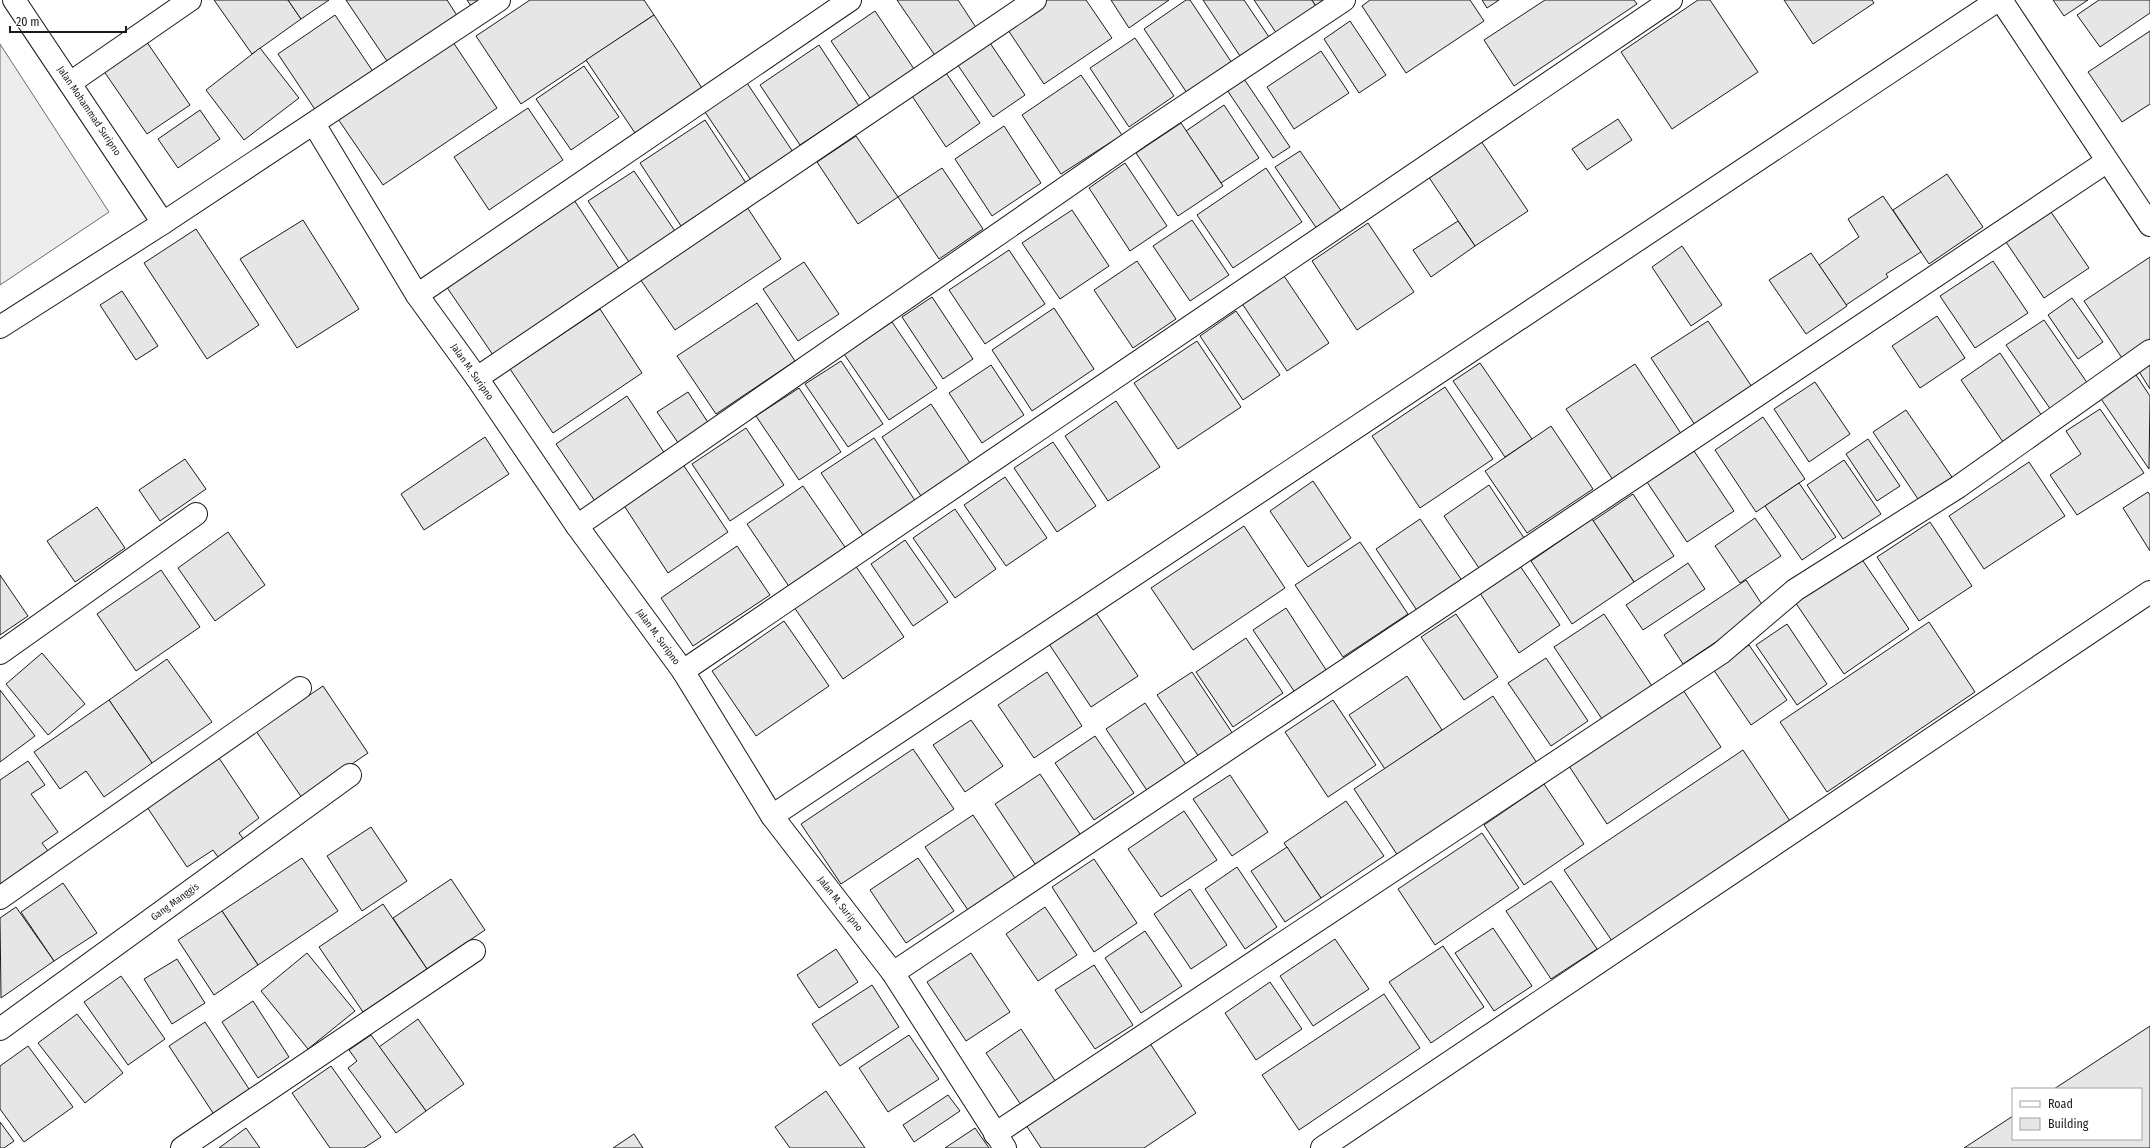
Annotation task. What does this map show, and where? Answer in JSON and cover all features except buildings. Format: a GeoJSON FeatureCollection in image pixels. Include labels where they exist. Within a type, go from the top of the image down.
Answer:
{"type":"FeatureCollection","features":[{"type":"Feature","properties":{"kind":"street","name":"Jalan Mohammad Suripno"},"geometry":{"type":"LineString","coordinates":[[14,0],[163,223]]}},
{"type":"Feature","properties":{"kind":"street"},"geometry":{"type":"LineString","coordinates":[[70,83],[190,0]]}},
{"type":"Feature","properties":{"kind":"street"},"geometry":{"type":"LineString","coordinates":[[0,327],[163,223],[499,0]]}},
{"type":"Feature","properties":{"kind":"street"},"geometry":{"type":"LineString","coordinates":[[417,295],[850,0]]}},
{"type":"Feature","properties":{"kind":"street"},"geometry":{"type":"LineString","coordinates":[[477,378],[1035,0]]}},
{"type":"Feature","properties":{"kind":"street"},"geometry":{"type":"LineString","coordinates":[[577,526],[1133,140],[1344,0]]}},
{"type":"Feature","properties":{"kind":"street"},"geometry":{"type":"LineString","coordinates":[[683,670],[1671,0]]}},
{"type":"Feature","properties":{"kind":"street"},"geometry":{"type":"LineString","coordinates":[[772,816],[1999,0],[2106,162],[2150,225]]}},
{"type":"Feature","properties":{"kind":"street","name":"Jalan M. Suripno"},"geometry":{"type":"LineString","coordinates":[[314,124],[417,295],[477,378],[577,526],[683,670],[772,816],[893,973],[1000,1141]]}},
{"type":"Feature","properties":{"kind":"street"},"geometry":{"type":"LineString","coordinates":[[893,973],[2106,162]]}},
{"type":"Feature","properties":{"kind":"street"},"geometry":{"type":"LineString","coordinates":[[1000,1141],[1721,653],[1794,590],[1958,487],[2150,351]]}},
{"type":"Feature","properties":{"kind":"street"},"geometry":{"type":"LineString","coordinates":[[0,653],[196,514]]}},
{"type":"Feature","properties":{"kind":"street"},"geometry":{"type":"LineString","coordinates":[[1322,1148],[2150,592]]}},
{"type":"Feature","properties":{"kind":"street"},"geometry":{"type":"LineString","coordinates":[[0,898],[300,688]]}},
{"type":"Feature","properties":{"kind":"street","name":"Gang Manggis"},"geometry":{"type":"LineString","coordinates":[[0,1028],[350,775]]}},
{"type":"Feature","properties":{"kind":"street"},"geometry":{"type":"LineString","coordinates":[[182,1148],[474,951]]}},
{"type":"Feature","properties":{"kind":"shaded area"},"geometry":{"type":"Polygon","coordinates":[[[0,44],[109,212],[0,285],[0,44]]]}}]}
